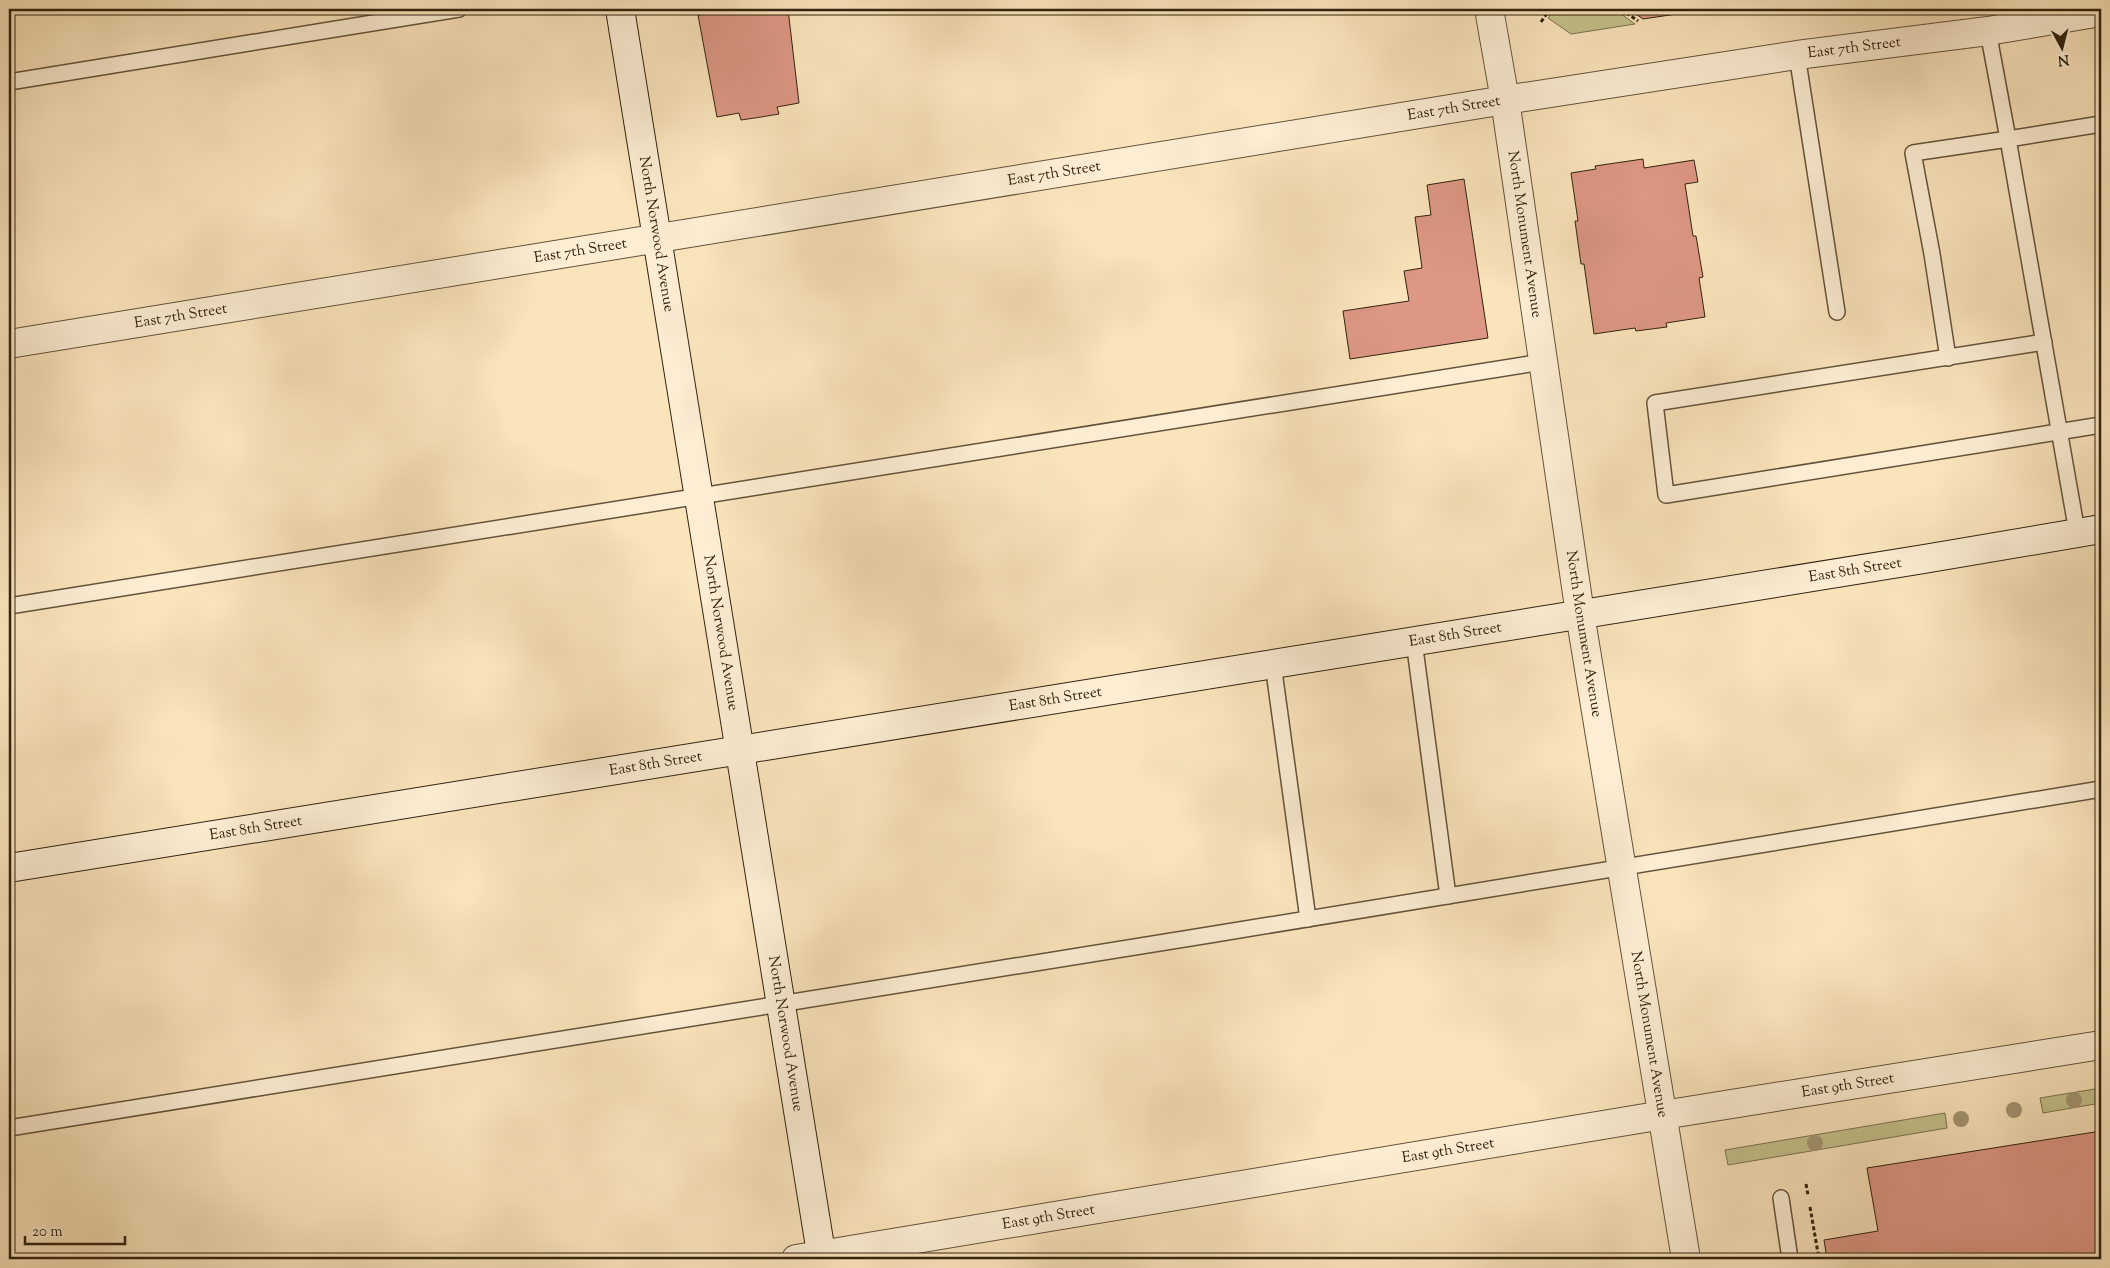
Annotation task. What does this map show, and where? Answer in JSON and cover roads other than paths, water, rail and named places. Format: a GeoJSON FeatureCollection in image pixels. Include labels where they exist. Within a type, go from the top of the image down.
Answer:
{"type":"FeatureCollection","features":[{"type":"Feature","properties":{"kind":"street","name":"North Norwood Avenue"},"geometry":{"type":"LineString","coordinates":[[620,9],[780,1003],[813,1258]]}},
{"type":"Feature","properties":{"kind":"street","name":"North Monument Avenue"},"geometry":{"type":"LineString","coordinates":[[1489,9],[1505,100],[1580,614],[1686,1259]]}},
{"type":"Feature","properties":{"kind":"street","name":"East 7th Street"},"geometry":{"type":"LineString","coordinates":[[9,344],[1505,100],[1797,55],[1988,31],[2101,12]]}},
{"type":"Feature","properties":{"kind":"street","name":"East 8th Street"},"geometry":{"type":"LineString","coordinates":[[9,868],[1924,559],[2089,530]]}},
{"type":"Feature","properties":{"kind":"street","name":"East 9th Street"},"geometry":{"type":"LineString","coordinates":[[813,1258],[1663,1115],[2101,1046]]}},
{"type":"Feature","properties":{"kind":"lane"},"geometry":{"type":"LineString","coordinates":[[9,82],[459,9]]}},
{"type":"Feature","properties":{"kind":"lane"},"geometry":{"type":"LineString","coordinates":[[1988,31],[2044,342],[2058,432],[2089,530]]}},
{"type":"Feature","properties":{"kind":"lane"},"geometry":{"type":"LineString","coordinates":[[1797,55],[1837,312]]}},
{"type":"Feature","properties":{"kind":"lane"},"geometry":{"type":"LineString","coordinates":[[1948,358],[1932,254],[1913,153],[2101,124]]}},
{"type":"Feature","properties":{"kind":"lane"},"geometry":{"type":"LineString","coordinates":[[2044,342],[1655,403],[1666,495],[2101,425]]}},
{"type":"Feature","properties":{"kind":"lane"},"geometry":{"type":"LineString","coordinates":[[9,606],[1542,362]]}},
{"type":"Feature","properties":{"kind":"lane"},"geometry":{"type":"LineString","coordinates":[[1414,641],[1448,896]]}},
{"type":"Feature","properties":{"kind":"lane"},"geometry":{"type":"LineString","coordinates":[[1273,664],[1308,919]]}},
{"type":"Feature","properties":{"kind":"lane"},"geometry":{"type":"LineString","coordinates":[[9,1128],[2101,789]]}},
{"type":"Feature","properties":{"kind":"lane"},"geometry":{"type":"LineString","coordinates":[[1781,1198],[1790,1259]]}}]}
